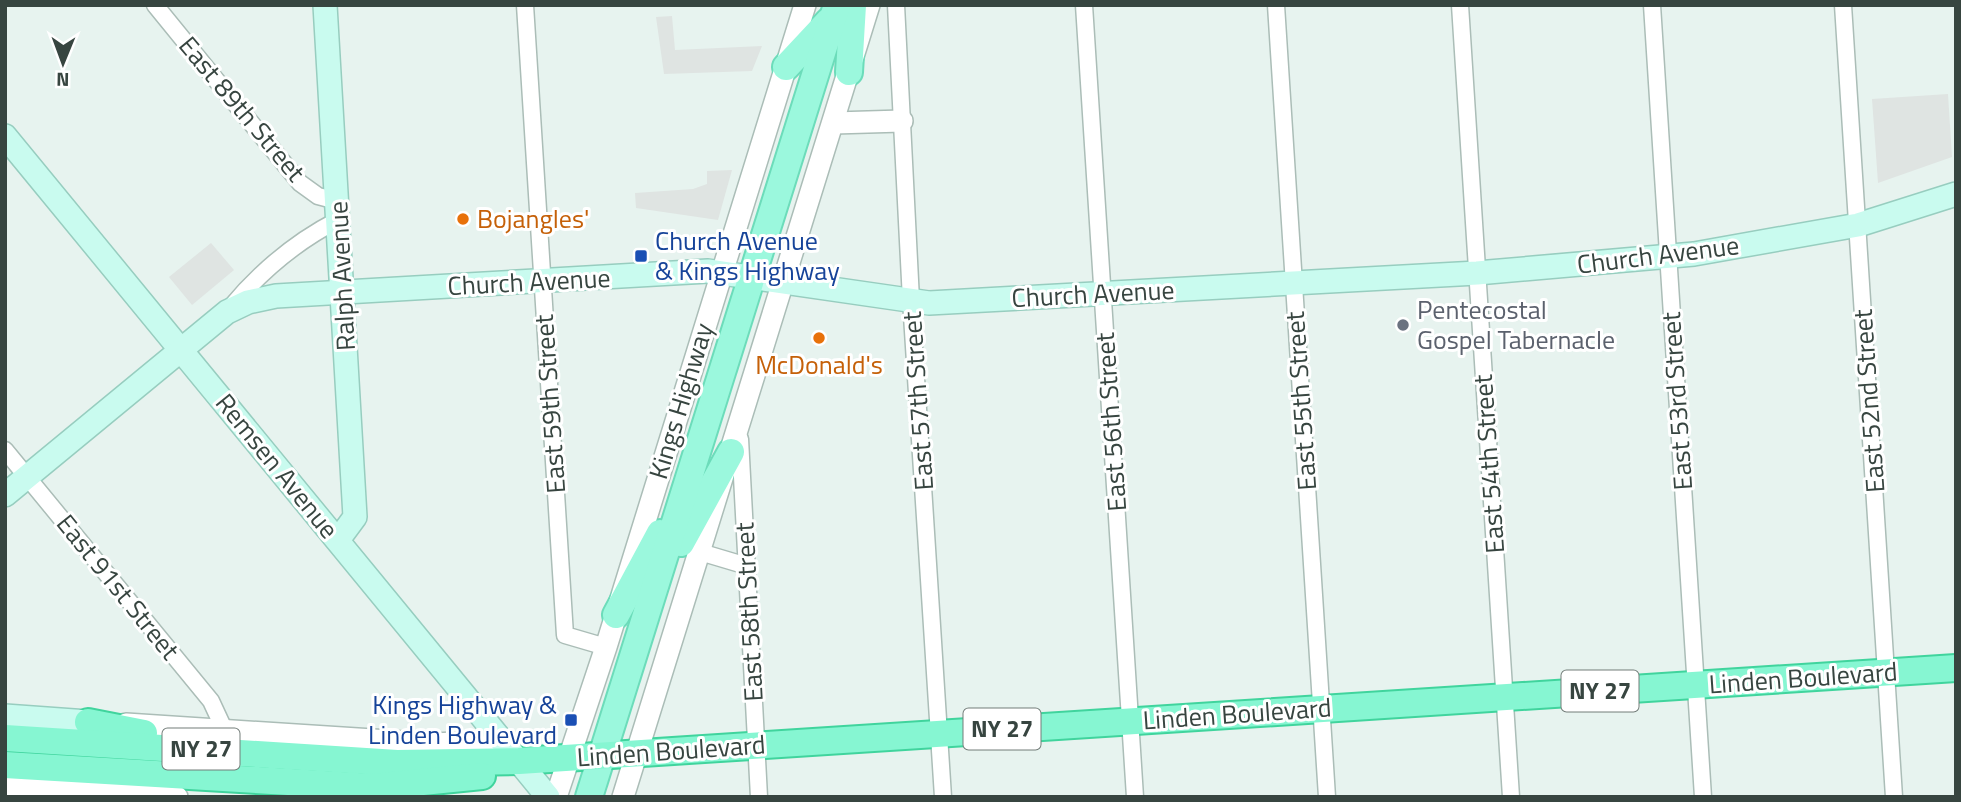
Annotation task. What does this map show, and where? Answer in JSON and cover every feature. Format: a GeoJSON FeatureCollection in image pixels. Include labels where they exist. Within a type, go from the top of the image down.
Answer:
{"type":"FeatureCollection","features":[{"type":"Feature","properties":{"kind":"highway","name":"Linden Boulevard"},"geometry":{"type":"LineString","coordinates":[[5,738],[218,740],[397,763],[519,761],[1956,668]]}},
{"type":"Feature","properties":{"kind":"highway"},"geometry":{"type":"LineString","coordinates":[[88,722],[218,740]]}},
{"type":"Feature","properties":{"kind":"highway","name":"Linden Boulevard"},"geometry":{"type":"LineString","coordinates":[[17,765],[373,788],[483,775],[519,761]]}},
{"type":"Feature","properties":{"kind":"highway"},"geometry":{"type":"LineString","coordinates":[[111,771],[220,797]]}},
{"type":"Feature","properties":{"kind":"highway"},"geometry":{"type":"LineString","coordinates":[[373,788],[472,797]]}},
{"type":"Feature","properties":{"kind":"main road","name":"Ralph Avenue"},"geometry":{"type":"LineString","coordinates":[[325,5],[355,517],[338,540]]}},
{"type":"Feature","properties":{"kind":"main road"},"geometry":{"type":"LineString","coordinates":[[786,67],[841,9]]}},
{"type":"Feature","properties":{"kind":"main road"},"geometry":{"type":"LineString","coordinates":[[841,9],[849,72]]}},
{"type":"Feature","properties":{"kind":"main road","name":"Kings Highway"},"geometry":{"type":"LineString","coordinates":[[589,797],[753,276],[841,9]]}},
{"type":"Feature","properties":{"kind":"main road","name":"Remsen Avenue"},"geometry":{"type":"LineString","coordinates":[[5,136],[548,797]]}},
{"type":"Feature","properties":{"kind":"main road","name":"Church Avenue"},"geometry":{"type":"LineString","coordinates":[[5,495],[227,312],[248,302],[276,296],[708,271],[929,303],[1477,273],[1668,258],[1858,225],[1956,194]]}},
{"type":"Feature","properties":{"kind":"main road"},"geometry":{"type":"LineString","coordinates":[[654,593],[735,439]]}},
{"type":"Feature","properties":{"kind":"main road"},"geometry":{"type":"LineString","coordinates":[[616,615],[690,479]]}},
{"type":"Feature","properties":{"kind":"main road"},"geometry":{"type":"LineString","coordinates":[[5,716],[88,722]]}},
{"type":"Feature","properties":{"kind":"street","name":"East 89th Street"},"geometry":{"type":"LineString","coordinates":[[155,5],[300,183],[338,210]]}},
{"type":"Feature","properties":{"kind":"street","name":"East 59th Street"},"geometry":{"type":"LineString","coordinates":[[525,5],[565,635],[606,646]]}},
{"type":"Feature","properties":{"kind":"street","name":"Kings Highway"},"geometry":{"type":"LineString","coordinates":[[556,797],[616,615],[720,272],[805,5]]}},
{"type":"Feature","properties":{"kind":"street"},"geometry":{"type":"LineString","coordinates":[[623,797],[869,5]]}},
{"type":"Feature","properties":{"kind":"street","name":"East 57th Street"},"geometry":{"type":"LineString","coordinates":[[896,5],[911,300],[943,797]]}},
{"type":"Feature","properties":{"kind":"street","name":"East 56th Street"},"geometry":{"type":"LineString","coordinates":[[1084,5],[1135,797]]}},
{"type":"Feature","properties":{"kind":"street","name":"East 55th Street"},"geometry":{"type":"LineString","coordinates":[[1276,5],[1327,797]]}},
{"type":"Feature","properties":{"kind":"street","name":"East 54th Street"},"geometry":{"type":"LineString","coordinates":[[1460,5],[1511,797]]}},
{"type":"Feature","properties":{"kind":"street","name":"East 53rd Street"},"geometry":{"type":"LineString","coordinates":[[1652,5],[1703,797]]}},
{"type":"Feature","properties":{"kind":"street","name":"East 52nd Street"},"geometry":{"type":"LineString","coordinates":[[1843,5],[1894,797]]}},
{"type":"Feature","properties":{"kind":"street"},"geometry":{"type":"LineString","coordinates":[[834,123],[902,121]]}},
{"type":"Feature","properties":{"kind":"street","name":"Church Avenue"},"geometry":{"type":"LineString","coordinates":[[227,312],[251,283],[338,210]]}},
{"type":"Feature","properties":{"kind":"street","name":"East 58th Street"},"geometry":{"type":"LineString","coordinates":[[735,439],[747,566],[759,797]]}},
{"type":"Feature","properties":{"kind":"street","name":"East 91st Street"},"geometry":{"type":"LineString","coordinates":[[5,450],[211,701],[218,740]]}},
{"type":"Feature","properties":{"kind":"street"},"geometry":{"type":"LineString","coordinates":[[700,552],[747,566]]}},
{"type":"Feature","properties":{"kind":"street"},"geometry":{"type":"LineString","coordinates":[[5,738],[17,765],[50,793]]}},
{"type":"Feature","properties":{"kind":"street"},"geometry":{"type":"LineString","coordinates":[[5,787],[50,793],[177,797]]}},
{"type":"Feature","properties":{"kind":"shaded area"},"geometry":{"type":"Polygon","coordinates":[[[672,16],[675,50],[762,46],[752,71],[664,74],[656,17],[672,16]]]}},
{"type":"Feature","properties":{"kind":"shaded area"},"geometry":{"type":"Polygon","coordinates":[[[1948,94],[1952,157],[1878,183],[1872,99],[1948,94]]]}},
{"type":"Feature","properties":{"kind":"shaded area"},"geometry":{"type":"Polygon","coordinates":[[[732,170],[718,220],[636,208],[635,193],[693,189],[707,184],[707,171],[732,170]]]}},
{"type":"Feature","properties":{"kind":"shaded area"},"geometry":{"type":"Polygon","coordinates":[[[211,243],[234,270],[192,305],[169,277],[211,243]]]}},
{"type":"Feature","properties":{"kind":"place","name":"Bojangles'"},"geometry":{"type":"Point","coordinates":[463,219]}},
{"type":"Feature","properties":{"kind":"place","name":"Church Avenue & Kings Highway"},"geometry":{"type":"Point","coordinates":[641,256]}},
{"type":"Feature","properties":{"kind":"place","name":"Pentecostal Gospel Tabernacle"},"geometry":{"type":"Point","coordinates":[1403,325]}},
{"type":"Feature","properties":{"kind":"place","name":"McDonald's"},"geometry":{"type":"Point","coordinates":[819,338]}},
{"type":"Feature","properties":{"kind":"place","name":"Kings Highway & Linden Boulevard"},"geometry":{"type":"Point","coordinates":[571,720]}}]}
